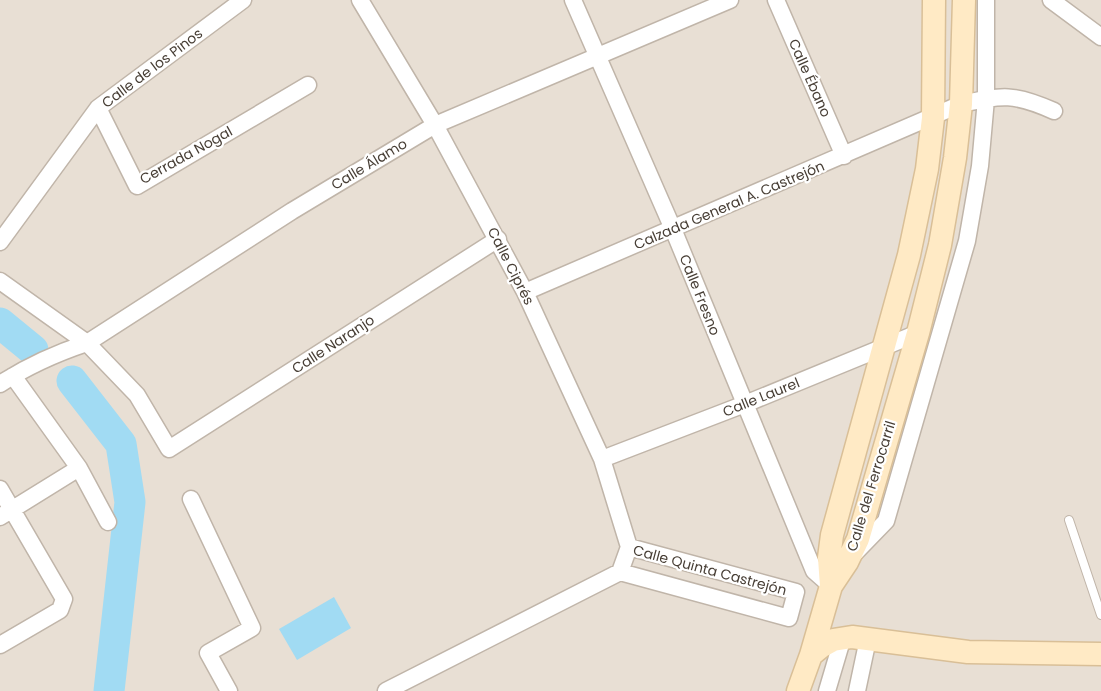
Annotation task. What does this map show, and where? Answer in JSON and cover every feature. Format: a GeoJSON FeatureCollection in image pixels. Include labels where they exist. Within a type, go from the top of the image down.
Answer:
{"type":"FeatureCollection","features":[{"type":"Feature","properties":{"kind":"main road","name":"Calle del Ferrocarril"},"geometry":{"type":"LineString","coordinates":[[831,586],[829,558],[832,535],[909,255],[927,169],[933,118],[934,0]]}},
{"type":"Feature","properties":{"kind":"main road","name":"Calle del Ferrocarril"},"geometry":{"type":"LineString","coordinates":[[831,586],[858,539],[918,333],[940,245],[956,158],[961,104],[964,0]]}},
{"type":"Feature","properties":{"kind":"main road"},"geometry":{"type":"LineString","coordinates":[[798,691],[811,656],[831,586]]}},
{"type":"Feature","properties":{"kind":"main road"},"geometry":{"type":"LineString","coordinates":[[811,656],[822,646],[843,637],[968,652],[1101,654]]}},
{"type":"Feature","properties":{"kind":"street","name":"Calle de los Pinos"},"geometry":{"type":"LineString","coordinates":[[0,242],[98,108],[243,0]]}},
{"type":"Feature","properties":{"kind":"street","name":"Calle Ciprés"},"geometry":{"type":"LineString","coordinates":[[360,0],[434,125],[526,292],[602,459],[629,547]]}},
{"type":"Feature","properties":{"kind":"street","name":"Calle Fresno"},"geometry":{"type":"LineString","coordinates":[[573,0],[673,229],[814,571],[831,586]]}},
{"type":"Feature","properties":{"kind":"street","name":"Calle Álamo"},"geometry":{"type":"LineString","coordinates":[[6,380],[68,349],[87,343],[292,211],[434,125],[730,0]]}},
{"type":"Feature","properties":{"kind":"street","name":"Calle Ébano"},"geometry":{"type":"LineString","coordinates":[[776,0],[844,156]]}},
{"type":"Feature","properties":{"kind":"street"},"geometry":{"type":"LineString","coordinates":[[846,562],[875,535],[886,521],[967,241],[980,166],[986,99],[986,0]]}},
{"type":"Feature","properties":{"kind":"street"},"geometry":{"type":"LineString","coordinates":[[1051,0],[1101,37]]}},
{"type":"Feature","properties":{"kind":"street","name":"Cerrada Nogal"},"geometry":{"type":"LineString","coordinates":[[98,108],[137,186],[308,85]]}},
{"type":"Feature","properties":{"kind":"street","name":"Calzada General A. Castrejón"},"geometry":{"type":"LineString","coordinates":[[526,292],[933,118],[961,104],[1006,96],[1030,100],[1054,111]]}},
{"type":"Feature","properties":{"kind":"street","name":"Calle Naranjo"},"geometry":{"type":"LineString","coordinates":[[87,343],[137,395],[169,449],[498,239]]}},
{"type":"Feature","properties":{"kind":"street"},"geometry":{"type":"LineString","coordinates":[[0,281],[87,343]]}},
{"type":"Feature","properties":{"kind":"street","name":"Calle Laurel"},"geometry":{"type":"LineString","coordinates":[[602,459],[745,404],[918,333]]}},
{"type":"Feature","properties":{"kind":"street"},"geometry":{"type":"LineString","coordinates":[[6,380],[79,468],[108,522]]}},
{"type":"Feature","properties":{"kind":"street"},"geometry":{"type":"LineString","coordinates":[[6,513],[79,468]]}},
{"type":"Feature","properties":{"kind":"street"},"geometry":{"type":"LineString","coordinates":[[0,490],[6,513],[64,599],[60,610],[0,645]]}},
{"type":"Feature","properties":{"kind":"street"},"geometry":{"type":"LineString","coordinates":[[191,499],[252,628],[208,653],[229,691]]}},
{"type":"Feature","properties":{"kind":"street","name":"Calle Quinta Castrejón"},"geometry":{"type":"LineString","coordinates":[[386,691],[620,572],[789,618],[796,592],[629,547],[620,572]]}},
{"type":"Feature","properties":{"kind":"street"},"geometry":{"type":"LineString","coordinates":[[827,691],[843,637]]}},
{"type":"Feature","properties":{"kind":"street"},"geometry":{"type":"LineString","coordinates":[[857,691],[868,639]]}},
{"type":"Feature","properties":{"kind":"lane"},"geometry":{"type":"LineString","coordinates":[[1069,520],[1101,615]]}},
{"type":"Feature","properties":{"kind":"shaded area"},"geometry":{"type":"Polygon","coordinates":[[[0,0],[1101,0],[1101,691],[0,691],[0,0]]]}},
{"type":"Feature","properties":{"kind":"water"},"geometry":{"type":"Polygon","coordinates":[[[334,597],[351,628],[297,660],[279,629],[334,597]]]}},
{"type":"Feature","properties":{"kind":"waterway"},"geometry":{"type":"LineString","coordinates":[[0,323],[33,350]]}},
{"type":"Feature","properties":{"kind":"waterway"},"geometry":{"type":"LineString","coordinates":[[72,381],[121,444],[130,502],[109,691]]}}]}
